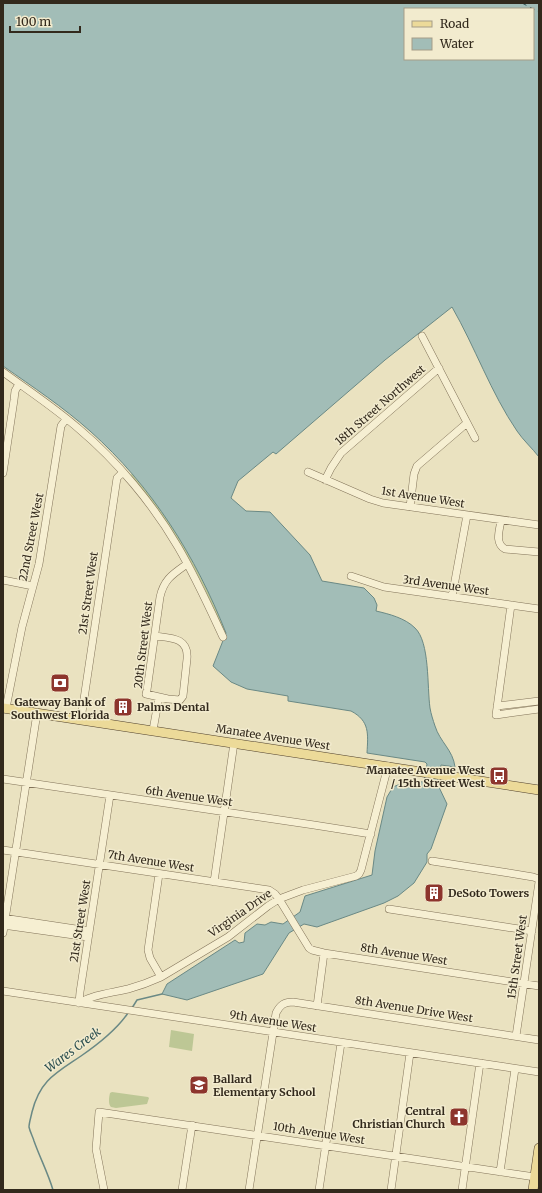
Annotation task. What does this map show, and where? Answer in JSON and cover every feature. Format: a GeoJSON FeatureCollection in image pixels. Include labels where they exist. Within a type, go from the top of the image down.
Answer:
{"type":"FeatureCollection","features":[{"type":"Feature","properties":{"kind":"main road","name":"Manatee Avenue West"},"geometry":{"type":"LineString","coordinates":[[4,708],[539,790]]}},
{"type":"Feature","properties":{"kind":"main road"},"geometry":{"type":"LineString","coordinates":[[533,1190],[539,1148]]}},
{"type":"Feature","properties":{"kind":"street"},"geometry":{"type":"LineString","coordinates":[[422,336],[475,438]]}},
{"type":"Feature","properties":{"kind":"street","name":"18th Street Northwest"},"geometry":{"type":"LineString","coordinates":[[325,480],[341,453],[439,368]]}},
{"type":"Feature","properties":{"kind":"street"},"geometry":{"type":"LineString","coordinates":[[3,372],[66,419],[88,438],[139,490],[178,547],[204,594],[223,637]]}},
{"type":"Feature","properties":{"kind":"street"},"geometry":{"type":"LineString","coordinates":[[3,473],[15,391],[19,384]]}},
{"type":"Feature","properties":{"kind":"street","name":"22nd Street West"},"geometry":{"type":"LineString","coordinates":[[4,708],[22,627],[39,564],[61,426],[66,419]]}},
{"type":"Feature","properties":{"kind":"street"},"geometry":{"type":"LineString","coordinates":[[410,507],[414,474],[417,466],[467,423]]}},
{"type":"Feature","properties":{"kind":"street","name":"21st Street West"},"geometry":{"type":"LineString","coordinates":[[81,719],[117,478],[123,472]]}},
{"type":"Feature","properties":{"kind":"street","name":"1st Avenue West"},"geometry":{"type":"LineString","coordinates":[[308,472],[376,501],[539,525]]}},
{"type":"Feature","properties":{"kind":"street"},"geometry":{"type":"LineString","coordinates":[[452,597],[467,515]]}},
{"type":"Feature","properties":{"kind":"street"},"geometry":{"type":"LineString","coordinates":[[501,520],[498,542],[501,547],[539,552]]}},
{"type":"Feature","properties":{"kind":"street","name":"20th Street West"},"geometry":{"type":"LineString","coordinates":[[159,697],[146,694],[160,596],[163,586],[170,577],[187,564]]}},
{"type":"Feature","properties":{"kind":"street","name":"3rd Avenue West"},"geometry":{"type":"LineString","coordinates":[[351,576],[384,587],[539,609]]}},
{"type":"Feature","properties":{"kind":"street"},"geometry":{"type":"LineString","coordinates":[[3,580],[33,586]]}},
{"type":"Feature","properties":{"kind":"street"},"geometry":{"type":"LineString","coordinates":[[496,711],[512,605]]}},
{"type":"Feature","properties":{"kind":"street"},"geometry":{"type":"LineString","coordinates":[[153,730],[159,697],[177,700],[182,698],[188,653],[185,646],[177,640],[154,636]]}},
{"type":"Feature","properties":{"kind":"street"},"geometry":{"type":"LineString","coordinates":[[496,711],[539,701]]}},
{"type":"Feature","properties":{"kind":"street"},"geometry":{"type":"LineString","coordinates":[[496,711],[539,709]]}},
{"type":"Feature","properties":{"kind":"street"},"geometry":{"type":"LineString","coordinates":[[3,933],[37,713]]}},
{"type":"Feature","properties":{"kind":"street"},"geometry":{"type":"LineString","coordinates":[[214,882],[234,743]]}},
{"type":"Feature","properties":{"kind":"street","name":"Virginia Drive"},"geometry":{"type":"LineString","coordinates":[[80,1003],[87,998],[143,985],[161,978],[228,937],[279,899],[303,890],[359,874],[362,870],[388,766]]}},
{"type":"Feature","properties":{"kind":"street","name":"6th Avenue West"},"geometry":{"type":"LineString","coordinates":[[3,779],[371,834]]}},
{"type":"Feature","properties":{"kind":"street","name":"21st Street West"},"geometry":{"type":"LineString","coordinates":[[80,1003],[80,992],[110,795]]}},
{"type":"Feature","properties":{"kind":"street","name":"7th Avenue West"},"geometry":{"type":"LineString","coordinates":[[3,850],[269,890],[275,894],[286,910]]}},
{"type":"Feature","properties":{"kind":"street"},"geometry":{"type":"LineString","coordinates":[[432,861],[533,877],[539,881]]}},
{"type":"Feature","properties":{"kind":"street"},"geometry":{"type":"LineString","coordinates":[[159,874],[148,950],[150,958],[161,978]]}},
{"type":"Feature","properties":{"kind":"street","name":"15th Street West"},"geometry":{"type":"LineString","coordinates":[[516,1036],[539,881]]}},
{"type":"Feature","properties":{"kind":"street"},"geometry":{"type":"LineString","coordinates":[[389,909],[532,931]]}},
{"type":"Feature","properties":{"kind":"street","name":"8th Avenue West"},"geometry":{"type":"LineString","coordinates":[[286,910],[310,949],[324,953],[539,986]]}},
{"type":"Feature","properties":{"kind":"street"},"geometry":{"type":"LineString","coordinates":[[4,921],[89,934]]}},
{"type":"Feature","properties":{"kind":"street"},"geometry":{"type":"LineString","coordinates":[[317,1006],[324,953]]}},
{"type":"Feature","properties":{"kind":"street","name":"9th Avenue West"},"geometry":{"type":"LineString","coordinates":[[3,991],[132,1012],[539,1072]]}},
{"type":"Feature","properties":{"kind":"street","name":"8th Avenue Drive West"},"geometry":{"type":"LineString","coordinates":[[273,1032],[276,1013],[285,1003],[293,1002],[539,1040]]}},
{"type":"Feature","properties":{"kind":"street"},"geometry":{"type":"LineString","coordinates":[[249,1190],[273,1032]]}},
{"type":"Feature","properties":{"kind":"street"},"geometry":{"type":"LineString","coordinates":[[319,1190],[341,1043]]}},
{"type":"Feature","properties":{"kind":"street"},"geometry":{"type":"LineString","coordinates":[[391,1190],[410,1053]]}},
{"type":"Feature","properties":{"kind":"street"},"geometry":{"type":"LineString","coordinates":[[462,1190],[480,1063]]}},
{"type":"Feature","properties":{"kind":"street"},"geometry":{"type":"LineString","coordinates":[[500,1172],[515,1069]]}},
{"type":"Feature","properties":{"kind":"street","name":"10th Avenue West"},"geometry":{"type":"LineString","coordinates":[[104,1190],[96,1149],[99,1112],[535,1177]]}},
{"type":"Feature","properties":{"kind":"street"},"geometry":{"type":"LineString","coordinates":[[182,1190],[192,1125]]}},
{"type":"Feature","properties":{"kind":"green space"},"geometry":{"type":"Polygon","coordinates":[[[132,474],[172,526],[212,601],[226,633],[225,635],[212,604],[189,559],[162,516],[130,475],[132,474]]]}},
{"type":"Feature","properties":{"kind":"green space"},"geometry":{"type":"Polygon","coordinates":[[[171,1030],[194,1034],[192,1051],[169,1047],[171,1030]]]}},
{"type":"Feature","properties":{"kind":"green space"},"geometry":{"type":"Polygon","coordinates":[[[112,1092],[149,1098],[147,1104],[116,1108],[111,1107],[109,1104],[110,1093],[112,1092]]]}},
{"type":"Feature","properties":{"kind":"water"},"geometry":{"type":"Polygon","coordinates":[[[3,3],[539,3],[539,457],[519,434],[499,401],[452,307],[385,360],[276,454],[273,452],[238,481],[231,498],[246,511],[270,512],[310,555],[322,581],[364,588],[374,598],[377,605],[376,611],[402,619],[415,628],[420,635],[426,654],[432,717],[437,732],[452,756],[455,767],[441,765],[437,783],[447,804],[431,849],[427,854],[427,862],[414,883],[398,896],[384,903],[317,927],[304,924],[289,933],[263,974],[187,1000],[162,994],[167,984],[235,940],[239,943],[244,942],[245,933],[257,924],[265,925],[271,922],[283,924],[300,912],[305,896],[372,875],[375,851],[387,797],[393,787],[410,780],[424,781],[427,764],[425,762],[367,753],[368,740],[365,724],[362,719],[351,711],[288,701],[288,696],[247,689],[231,682],[213,666],[226,633],[201,577],[170,524],[133,475],[112,452],[80,422],[37,389],[3,366],[3,3]]]}},
{"type":"Feature","properties":{"kind":"waterway","name":"Wares Creek"},"geometry":{"type":"LineString","coordinates":[[132,1008],[137,1000],[162,994]]}},
{"type":"Feature","properties":{"kind":"waterway","name":"Wares Creek"},"geometry":{"type":"LineString","coordinates":[[53,1190],[29,1127],[35,1101],[44,1085],[50,1078],[100,1042],[113,1031],[128,1013]]}},
{"type":"Feature","properties":{"kind":"ferry route"},"geometry":{"type":"LineString","coordinates":[[522,3],[531,8]]}},
{"type":"Feature","properties":{"kind":"ferry route"},"geometry":{"type":"LineString","coordinates":[[534,9],[539,12]]}},
{"type":"Feature","properties":{"kind":"place","name":"Gateway Bank of Southwest Florida"},"geometry":{"type":"Point","coordinates":[60,683]}},
{"type":"Feature","properties":{"kind":"place","name":"Palms Dental"},"geometry":{"type":"Point","coordinates":[123,707]}},
{"type":"Feature","properties":{"kind":"place","name":"Manatee Avenue West / 15th Street West"},"geometry":{"type":"Point","coordinates":[499,776]}},
{"type":"Feature","properties":{"kind":"place","name":"DeSoto Towers"},"geometry":{"type":"Point","coordinates":[434,893]}},
{"type":"Feature","properties":{"kind":"place","name":"Ballard Elementary School"},"geometry":{"type":"Point","coordinates":[199,1085]}},
{"type":"Feature","properties":{"kind":"place","name":"Central Christian Church"},"geometry":{"type":"Point","coordinates":[459,1117]}}]}
